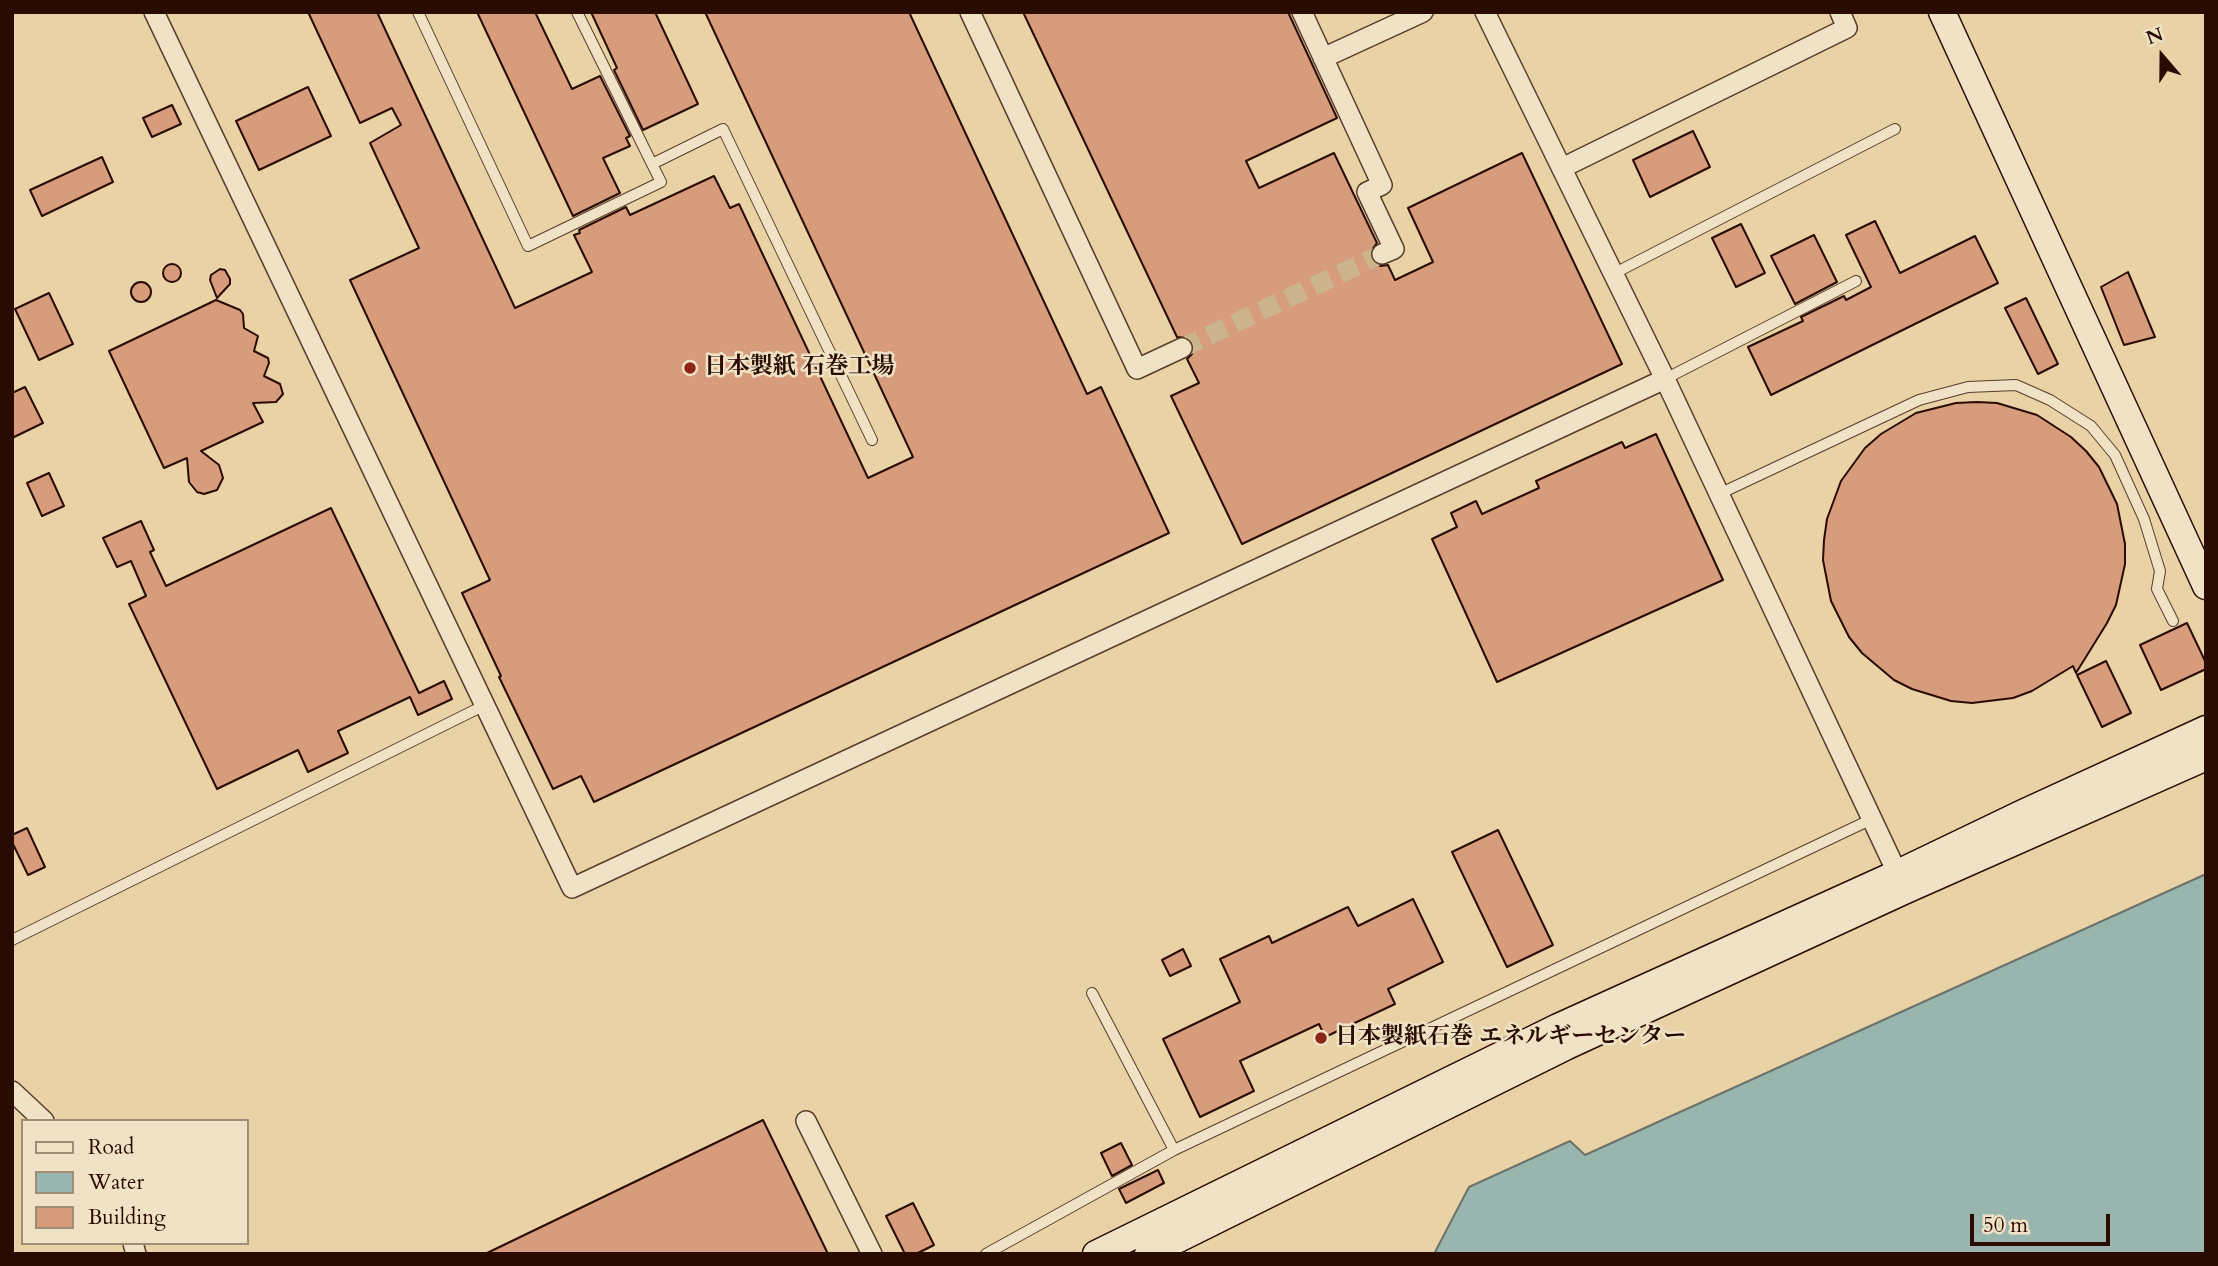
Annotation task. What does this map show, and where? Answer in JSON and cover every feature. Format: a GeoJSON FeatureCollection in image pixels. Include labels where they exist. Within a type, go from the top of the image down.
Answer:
{"type":"FeatureCollection","features":[{"type":"Feature","properties":{"kind":"street"},"geometry":{"type":"LineString","coordinates":[[154,12],[572,888],[1665,379]]}},
{"type":"Feature","properties":{"kind":"street"},"geometry":{"type":"LineString","coordinates":[[970,12],[1137,369],[1182,348]]}},
{"type":"Feature","properties":{"kind":"street"},"geometry":{"type":"LineString","coordinates":[[1302,12],[1382,185],[1367,192],[1394,249],[1382,254]]}},
{"type":"Feature","properties":{"kind":"street"},"geometry":{"type":"LineString","coordinates":[[1323,58],[1423,12]]}},
{"type":"Feature","properties":{"kind":"street"},"geometry":{"type":"LineString","coordinates":[[1562,168],[1847,28],[1840,12]]}},
{"type":"Feature","properties":{"kind":"street"},"geometry":{"type":"LineString","coordinates":[[1942,12],[2206,586]]}},
{"type":"Feature","properties":{"kind":"street"},"geometry":{"type":"LineString","coordinates":[[1486,13],[1665,379],[1902,882]]}},
{"type":"Feature","properties":{"kind":"street"},"geometry":{"type":"LineString","coordinates":[[1148,1254],[1902,882],[2023,813],[2206,729]]}},
{"type":"Feature","properties":{"kind":"street"},"geometry":{"type":"LineString","coordinates":[[1096,1254],[1558,1027],[2206,757]]}},
{"type":"Feature","properties":{"kind":"street"},"geometry":{"type":"LineString","coordinates":[[12,1091],[42,1119]]}},
{"type":"Feature","properties":{"kind":"street"},"geometry":{"type":"LineString","coordinates":[[806,1121],[872,1254]]}},
{"type":"Feature","properties":{"kind":"lane"},"geometry":{"type":"LineString","coordinates":[[418,12],[528,246],[661,182],[578,12]]}},
{"type":"Feature","properties":{"kind":"lane"},"geometry":{"type":"LineString","coordinates":[[1613,274],[1895,129]]}},
{"type":"Feature","properties":{"kind":"lane"},"geometry":{"type":"LineString","coordinates":[[652,164],[723,130],[872,440]]}},
{"type":"Feature","properties":{"kind":"lane"},"geometry":{"type":"LineString","coordinates":[[1665,379],[1856,281]]}},
{"type":"Feature","properties":{"kind":"lane"},"geometry":{"type":"LineString","coordinates":[[1719,494],[1919,400],[1968,387],[2016,385],[2050,400],[2091,426],[2115,455],[2144,519],[2160,571],[2157,589],[2173,621]]}},
{"type":"Feature","properties":{"kind":"lane"},"geometry":{"type":"LineString","coordinates":[[12,940],[485,705]]}},
{"type":"Feature","properties":{"kind":"lane"},"geometry":{"type":"LineString","coordinates":[[986,1254],[1174,1150],[1872,819]]}},
{"type":"Feature","properties":{"kind":"lane"},"geometry":{"type":"LineString","coordinates":[[1093,993],[1174,1150]]}},
{"type":"Feature","properties":{"kind":"water"},"geometry":{"type":"Polygon","coordinates":[[[2206,874],[2206,1254],[1434,1254],[1469,1187],[1570,1141],[1585,1155],[2206,874]]]}},
{"type":"Feature","properties":{"kind":"building"},"geometry":{"type":"Polygon","coordinates":[[[308,12],[377,12],[515,308],[592,272],[574,235],[580,233],[579,230],[626,207],[630,215],[714,176],[730,208],[739,204],[868,478],[913,457],[705,12],[909,12],[1087,394],[1101,387],[1169,533],[594,802],[581,776],[553,789],[462,593],[490,580],[350,280],[419,248],[370,143],[401,125],[392,108],[360,123],[308,12]]]}},
{"type":"Feature","properties":{"kind":"building"},"geometry":{"type":"Polygon","coordinates":[[[477,12],[535,12],[572,89],[600,76],[630,136],[626,138],[630,146],[603,158],[620,193],[573,216],[477,12]]]}},
{"type":"Feature","properties":{"kind":"building"},"geometry":{"type":"Polygon","coordinates":[[[591,12],[655,12],[698,104],[643,130],[614,70],[617,68],[591,12]]]}},
{"type":"Feature","properties":{"kind":"building"},"geometry":{"type":"Polygon","coordinates":[[[1023,12],[1288,12],[1337,118],[1246,161],[1259,188],[1334,153],[1377,243],[1370,252],[1371,259],[1380,266],[1388,265],[1395,280],[1433,262],[1408,208],[1522,153],[1622,364],[1242,544],[1171,396],[1199,383],[1187,359],[1192,354],[1193,343],[1188,338],[1177,337],[1023,12]]]}},
{"type":"Feature","properties":{"kind":"building"},"geometry":{"type":"Polygon","coordinates":[[[308,87],[331,136],[259,170],[236,121],[308,87]]]}},
{"type":"Feature","properties":{"kind":"building"},"geometry":{"type":"Polygon","coordinates":[[[172,105],[181,124],[152,137],[143,118],[172,105]]]}},
{"type":"Feature","properties":{"kind":"building"},"geometry":{"type":"Polygon","coordinates":[[[1693,131],[1710,167],[1650,197],[1633,160],[1693,131]]]}},
{"type":"Feature","properties":{"kind":"building"},"geometry":{"type":"Polygon","coordinates":[[[102,157],[113,182],[42,216],[30,190],[102,157]]]}},
{"type":"Feature","properties":{"kind":"building"},"geometry":{"type":"Polygon","coordinates":[[[1875,221],[1900,273],[1975,236],[1998,283],[1771,395],[1748,347],[1803,321],[1801,317],[1844,296],[1846,300],[1871,287],[1846,235],[1875,221]]]}},
{"type":"Feature","properties":{"kind":"building"},"geometry":{"type":"Polygon","coordinates":[[[1741,224],[1765,273],[1736,287],[1712,238],[1741,224]]]}},
{"type":"Feature","properties":{"kind":"building"},"geometry":{"type":"Polygon","coordinates":[[[1814,235],[1837,282],[1795,304],[1771,256],[1814,235]]]}},
{"type":"Feature","properties":{"kind":"building"},"geometry":{"type":"Polygon","coordinates":[[[172,264],[178,267],[181,273],[178,279],[172,282],[166,279],[163,273],[166,267],[172,264]]]}},
{"type":"Feature","properties":{"kind":"building"},"geometry":{"type":"Polygon","coordinates":[[[220,269],[225,270],[230,284],[217,298],[210,280],[211,275],[220,269]]]}},
{"type":"Feature","properties":{"kind":"building"},"geometry":{"type":"Polygon","coordinates":[[[2128,272],[2155,337],[2124,345],[2101,287],[2128,272]]]}},
{"type":"Feature","properties":{"kind":"building"},"geometry":{"type":"Polygon","coordinates":[[[141,282],[148,285],[151,292],[148,299],[141,302],[134,299],[131,292],[134,285],[141,282]]]}},
{"type":"Feature","properties":{"kind":"building"},"geometry":{"type":"Polygon","coordinates":[[[49,293],[73,344],[39,360],[15,309],[49,293]]]}},
{"type":"Feature","properties":{"kind":"building"},"geometry":{"type":"Polygon","coordinates":[[[2026,298],[2058,364],[2038,374],[2005,308],[2026,298]]]}},
{"type":"Feature","properties":{"kind":"building"},"geometry":{"type":"Polygon","coordinates":[[[216,300],[240,310],[243,314],[244,328],[258,336],[254,351],[268,358],[264,376],[280,384],[283,394],[276,402],[253,403],[263,422],[201,451],[219,465],[223,478],[217,490],[204,494],[197,492],[189,482],[187,458],[164,468],[109,351],[216,300]]]}},
{"type":"Feature","properties":{"kind":"building"},"geometry":{"type":"Polygon","coordinates":[[[25,387],[43,423],[12,438],[12,393],[25,387]]]}},
{"type":"Feature","properties":{"kind":"building"},"geometry":{"type":"Polygon","coordinates":[[[1956,403],[1997,403],[2037,415],[2071,437],[2086,451],[2099,467],[2117,504],[2125,544],[2125,564],[2116,605],[2076,673],[2073,666],[2032,691],[2013,698],[1972,703],[1951,701],[1912,689],[1894,680],[1862,653],[1849,637],[1831,601],[1823,560],[1827,519],[1841,481],[1865,448],[1881,434],[1916,413],[1956,403]]]}},
{"type":"Feature","properties":{"kind":"building"},"geometry":{"type":"Polygon","coordinates":[[[1656,434],[1723,580],[1497,682],[1432,539],[1457,527],[1451,513],[1476,501],[1482,514],[1539,488],[1536,481],[1622,442],[1625,448],[1656,434]]]}},
{"type":"Feature","properties":{"kind":"building"},"geometry":{"type":"Polygon","coordinates":[[[49,473],[64,506],[42,516],[27,483],[49,473]]]}},
{"type":"Feature","properties":{"kind":"building"},"geometry":{"type":"Polygon","coordinates":[[[331,508],[419,693],[444,681],[452,699],[418,715],[410,697],[338,731],[348,753],[308,772],[298,750],[217,789],[129,604],[146,596],[131,561],[117,567],[103,538],[141,521],[154,550],[150,552],[166,586],[331,508]]]}},
{"type":"Feature","properties":{"kind":"building"},"geometry":{"type":"Polygon","coordinates":[[[2187,623],[2206,663],[2206,669],[2161,690],[2140,645],[2187,623]]]}},
{"type":"Feature","properties":{"kind":"building"},"geometry":{"type":"Polygon","coordinates":[[[2106,661],[2131,713],[2102,727],[2077,675],[2106,661]]]}},
{"type":"Feature","properties":{"kind":"building"},"geometry":{"type":"Polygon","coordinates":[[[27,828],[45,867],[28,875],[12,842],[12,835],[27,828]]]}},
{"type":"Feature","properties":{"kind":"building"},"geometry":{"type":"Polygon","coordinates":[[[1498,830],[1553,945],[1507,967],[1452,852],[1498,830]]]}},
{"type":"Feature","properties":{"kind":"building"},"geometry":{"type":"Polygon","coordinates":[[[1413,899],[1443,962],[1388,989],[1395,1004],[1325,1037],[1319,1024],[1240,1061],[1254,1091],[1200,1117],[1163,1039],[1240,1002],[1220,959],[1269,936],[1272,943],[1348,907],[1358,926],[1413,899]]]}},
{"type":"Feature","properties":{"kind":"building"},"geometry":{"type":"Polygon","coordinates":[[[1183,949],[1191,966],[1170,976],[1162,960],[1183,949]]]}},
{"type":"Feature","properties":{"kind":"building"},"geometry":{"type":"Polygon","coordinates":[[[763,1120],[828,1254],[485,1254],[763,1120]]]}},
{"type":"Feature","properties":{"kind":"building"},"geometry":{"type":"Polygon","coordinates":[[[1121,1143],[1132,1165],[1112,1176],[1101,1153],[1121,1143]]]}},
{"type":"Feature","properties":{"kind":"building"},"geometry":{"type":"Polygon","coordinates":[[[1158,1170],[1164,1183],[1126,1203],[1119,1189],[1158,1170]]]}},
{"type":"Feature","properties":{"kind":"building"},"geometry":{"type":"Polygon","coordinates":[[[913,1203],[934,1245],[916,1254],[905,1254],[886,1216],[913,1203]]]}},
{"type":"Feature","properties":{"kind":"tunnel"},"geometry":{"type":"LineString","coordinates":[[1182,348],[1382,254]]}},
{"type":"Feature","properties":{"kind":"place","name":"日本製紙 石巻工場"},"geometry":{"type":"Point","coordinates":[690,368]}},
{"type":"Feature","properties":{"kind":"place","name":"日本製紙石巻 エネルギーセンター"},"geometry":{"type":"Point","coordinates":[1321,1038]}}]}
